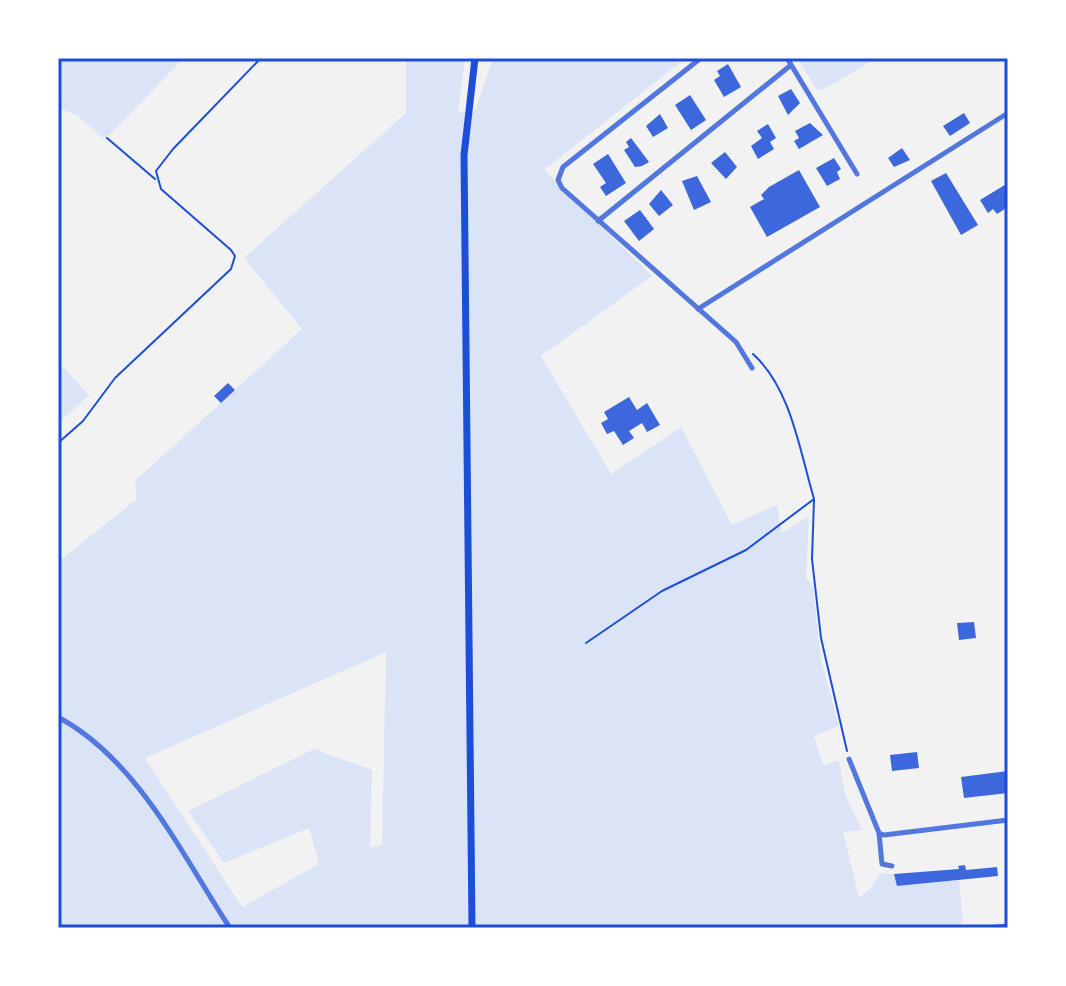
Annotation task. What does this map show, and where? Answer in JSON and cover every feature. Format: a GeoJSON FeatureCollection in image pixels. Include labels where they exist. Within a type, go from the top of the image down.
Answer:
{"type":"FeatureCollection","features":[{"type":"Feature","properties":{"kind":"main road"},"geometry":{"type":"LineString","coordinates":[[472,928],[464,155],[475,58]]}},
{"type":"Feature","properties":{"kind":"street"},"geometry":{"type":"LineString","coordinates":[[701,58],[560,170],[559,185],[736,342],[752,368]]}},
{"type":"Feature","properties":{"kind":"street"},"geometry":{"type":"LineString","coordinates":[[787,58],[857,174]]}},
{"type":"Feature","properties":{"kind":"street"},"geometry":{"type":"LineString","coordinates":[[598,221],[791,65]]}},
{"type":"Feature","properties":{"kind":"street"},"geometry":{"type":"LineString","coordinates":[[698,309],[1008,113]]}},
{"type":"Feature","properties":{"kind":"street"},"geometry":{"type":"LineString","coordinates":[[58,717],[100,746],[136,786],[230,928]]}},
{"type":"Feature","properties":{"kind":"street"},"geometry":{"type":"LineString","coordinates":[[849,759],[879,833],[882,864],[892,866]]}},
{"type":"Feature","properties":{"kind":"street"},"geometry":{"type":"LineString","coordinates":[[879,833],[884,835],[1008,820]]}},
{"type":"Feature","properties":{"kind":"street"},"geometry":{"type":"LineString","coordinates":[[986,928],[1008,926]]}},
{"type":"Feature","properties":{"kind":"path"},"geometry":{"type":"LineString","coordinates":[[156,180],[159,163],[261,58]]}},
{"type":"Feature","properties":{"kind":"path"},"geometry":{"type":"LineString","coordinates":[[58,443],[83,421],[115,378],[234,263],[231,250],[107,138]]}},
{"type":"Feature","properties":{"kind":"path"},"geometry":{"type":"LineString","coordinates":[[736,342],[761,361],[782,394],[814,499],[812,559],[821,638],[849,759]]}},
{"type":"Feature","properties":{"kind":"path"},"geometry":{"type":"LineString","coordinates":[[586,643],[662,591],[746,550],[814,499]]}},
{"type":"Feature","properties":{"kind":"shaded area"},"geometry":{"type":"Polygon","coordinates":[[[58,58],[184,58],[105,140],[77,115],[58,108],[58,58]]]}},
{"type":"Feature","properties":{"kind":"shaded area"},"geometry":{"type":"Polygon","coordinates":[[[406,58],[465,58],[458,112],[475,111],[493,58],[686,58],[544,170],[652,276],[541,356],[611,474],[681,427],[732,525],[777,505],[782,533],[809,516],[806,577],[813,587],[821,660],[839,726],[814,736],[823,765],[839,760],[845,795],[862,830],[843,832],[859,898],[870,889],[880,873],[894,874],[898,886],[959,880],[963,921],[958,926],[58,928],[58,562],[137,499],[135,481],[302,329],[244,258],[406,113],[406,58]],[[386,652],[145,758],[242,907],[319,864],[309,828],[224,863],[188,811],[314,749],[372,770],[370,848],[382,845],[386,652]]]}},
{"type":"Feature","properties":{"kind":"shaded area"},"geometry":{"type":"Polygon","coordinates":[[[797,58],[877,58],[826,88],[817,90],[797,58]]]}},
{"type":"Feature","properties":{"kind":"shaded area"},"geometry":{"type":"Polygon","coordinates":[[[58,362],[89,395],[58,424],[58,362]]]}},
{"type":"Feature","properties":{"kind":"building"},"geometry":{"type":"Polygon","coordinates":[[[728,64],[741,87],[724,97],[714,80],[720,76],[717,71],[728,64]]]}},
{"type":"Feature","properties":{"kind":"building"},"geometry":{"type":"Polygon","coordinates":[[[791,89],[800,103],[788,115],[778,96],[791,89]]]}},
{"type":"Feature","properties":{"kind":"building"},"geometry":{"type":"Polygon","coordinates":[[[690,95],[706,120],[691,130],[675,105],[690,95]]]}},
{"type":"Feature","properties":{"kind":"building"},"geometry":{"type":"Polygon","coordinates":[[[964,113],[970,123],[950,136],[943,126],[964,113]]]}},
{"type":"Feature","properties":{"kind":"building"},"geometry":{"type":"Polygon","coordinates":[[[660,114],[668,128],[653,137],[646,126],[660,114]]]}},
{"type":"Feature","properties":{"kind":"building"},"geometry":{"type":"Polygon","coordinates":[[[810,123],[823,135],[799,149],[794,141],[799,138],[795,131],[810,123]]]}},
{"type":"Feature","properties":{"kind":"building"},"geometry":{"type":"Polygon","coordinates":[[[768,124],[776,138],[770,142],[774,149],[758,159],[751,146],[762,138],[757,131],[768,124]]]}},
{"type":"Feature","properties":{"kind":"building"},"geometry":{"type":"Polygon","coordinates":[[[631,138],[649,162],[642,166],[635,167],[624,150],[629,147],[626,142],[631,138]]]}},
{"type":"Feature","properties":{"kind":"building"},"geometry":{"type":"Polygon","coordinates":[[[902,148],[910,160],[894,167],[888,158],[902,148]]]}},
{"type":"Feature","properties":{"kind":"building"},"geometry":{"type":"Polygon","coordinates":[[[725,152],[737,167],[726,179],[711,163],[725,152]]]}},
{"type":"Feature","properties":{"kind":"building"},"geometry":{"type":"Polygon","coordinates":[[[608,154],[626,183],[606,196],[600,187],[606,183],[593,164],[608,154]]]}},
{"type":"Feature","properties":{"kind":"building"},"geometry":{"type":"Polygon","coordinates":[[[834,158],[841,169],[837,172],[840,179],[827,186],[816,168],[834,158]]]}},
{"type":"Feature","properties":{"kind":"building"},"geometry":{"type":"Polygon","coordinates":[[[799,170],[820,207],[767,237],[750,207],[764,199],[761,195],[769,187],[799,170]]]}},
{"type":"Feature","properties":{"kind":"building"},"geometry":{"type":"Polygon","coordinates":[[[946,173],[978,225],[961,235],[931,181],[946,173]]]}},
{"type":"Feature","properties":{"kind":"building"},"geometry":{"type":"Polygon","coordinates":[[[697,176],[711,202],[694,210],[682,181],[697,176]]]}},
{"type":"Feature","properties":{"kind":"building"},"geometry":{"type":"Polygon","coordinates":[[[1008,183],[1008,207],[997,214],[993,209],[988,213],[980,200],[1008,183]]]}},
{"type":"Feature","properties":{"kind":"building"},"geometry":{"type":"Polygon","coordinates":[[[661,190],[673,205],[659,216],[649,204],[661,190]]]}},
{"type":"Feature","properties":{"kind":"building"},"geometry":{"type":"Polygon","coordinates":[[[640,210],[654,229],[639,241],[624,221],[640,210]]]}},
{"type":"Feature","properties":{"kind":"building"},"geometry":{"type":"Polygon","coordinates":[[[228,383],[235,390],[221,403],[214,396],[228,383]]]}},
{"type":"Feature","properties":{"kind":"building"},"geometry":{"type":"Polygon","coordinates":[[[629,397],[637,410],[647,403],[660,425],[647,432],[642,423],[629,431],[634,438],[623,445],[614,431],[607,434],[601,423],[608,419],[604,412],[629,397]]]}},
{"type":"Feature","properties":{"kind":"building"},"geometry":{"type":"Polygon","coordinates":[[[974,622],[976,638],[959,640],[957,623],[974,622]]]}},
{"type":"Feature","properties":{"kind":"building"},"geometry":{"type":"Polygon","coordinates":[[[917,752],[919,768],[892,771],[890,755],[917,752]]]}},
{"type":"Feature","properties":{"kind":"building"},"geometry":{"type":"Polygon","coordinates":[[[1008,771],[1008,793],[964,798],[961,777],[1008,771]]]}},
{"type":"Feature","properties":{"kind":"building"},"geometry":{"type":"Polygon","coordinates":[[[965,865],[966,870],[997,867],[998,876],[897,886],[894,874],[959,869],[958,866],[965,865]]]}}]}
